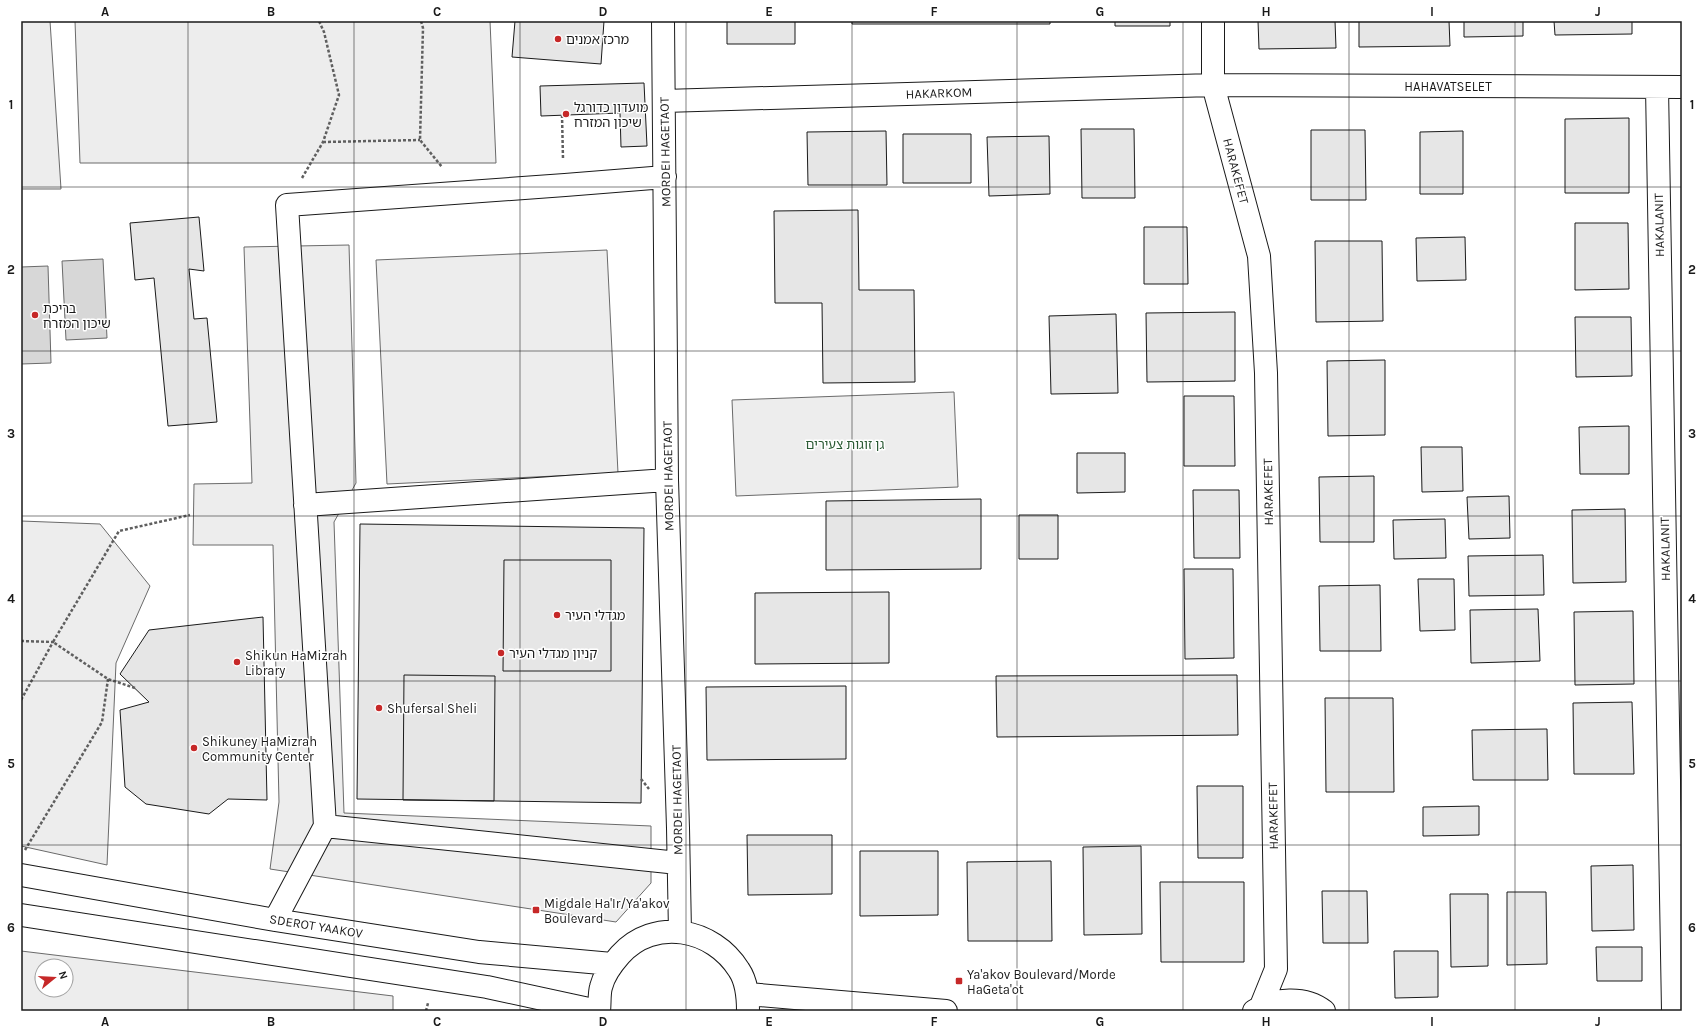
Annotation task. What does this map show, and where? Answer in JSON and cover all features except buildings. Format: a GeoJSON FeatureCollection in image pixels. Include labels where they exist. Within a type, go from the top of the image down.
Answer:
{"type":"FeatureCollection","features":[{"type":"Feature","properties":{"kind":"street","name":"MORDEI HAGETAOT"},"geometry":{"type":"LineString","coordinates":[[663,21],[667,480],[680,932]]}},
{"type":"Feature","properties":{"kind":"street","name":"HARAKEFET"},"geometry":{"type":"LineString","coordinates":[[1213,21],[1213,85],[1259,256],[1266,373],[1276,969],[1258,1009]]}},
{"type":"Feature","properties":{"kind":"street","name":"HAKARKOM"},"geometry":{"type":"LineString","coordinates":[[664,101],[1213,85]]}},
{"type":"Feature","properties":{"kind":"street","name":"HAHAVATSELET"},"geometry":{"type":"LineString","coordinates":[[1213,85],[1682,86]]}},
{"type":"Feature","properties":{"kind":"street","name":"HAKALANIT"},"geometry":{"type":"LineString","coordinates":[[1657,87],[1673,1011]]}},
{"type":"Feature","properties":{"kind":"street"},"geometry":{"type":"LineString","coordinates":[[275,920],[325,826],[287,204],[665,177]]}},
{"type":"Feature","properties":{"kind":"street"},"geometry":{"type":"LineString","coordinates":[[305,505],[667,480]]}},
{"type":"Feature","properties":{"kind":"street"},"geometry":{"type":"LineString","coordinates":[[325,826],[678,863]]}},
{"type":"Feature","properties":{"kind":"street","name":"SDEROT YAAKOV"},"geometry":{"type":"LineString","coordinates":[[21,875],[275,920],[479,952],[612,964]]}},
{"type":"Feature","properties":{"kind":"street"},"geometry":{"type":"LineString","coordinates":[[21,915],[487,987],[599,1011],[601,987],[612,964],[625,949],[642,939],[660,933],[680,932],[704,938],[724,951],[740,971],[748,1002],[946,1011]]}},
{"type":"Feature","properties":{"kind":"street"},"geometry":{"type":"LineString","coordinates":[[1276,969],[1302,1001]]}},
{"type":"Feature","properties":{"kind":"street"},"geometry":{"type":"LineString","coordinates":[[1258,1009],[1281,1000],[1302,1001],[1324,1011]]}},
{"type":"Feature","properties":{"kind":"path"},"geometry":{"type":"LineString","coordinates":[[287,204],[323,142],[339,96],[324,32],[319,21]]}},
{"type":"Feature","properties":{"kind":"path"},"geometry":{"type":"LineString","coordinates":[[421,21],[423,28],[420,140],[463,192]]}},
{"type":"Feature","properties":{"kind":"path"},"geometry":{"type":"LineString","coordinates":[[562,115],[563,143]]}},
{"type":"Feature","properties":{"kind":"path"},"geometry":{"type":"LineString","coordinates":[[323,142],[420,140]]}},
{"type":"Feature","properties":{"kind":"path"},"geometry":{"type":"LineString","coordinates":[[21,700],[53,642],[119,531],[190,515]]}},
{"type":"Feature","properties":{"kind":"path"},"geometry":{"type":"LineString","coordinates":[[21,641],[53,642],[108,679],[135,688]]}},
{"type":"Feature","properties":{"kind":"path"},"geometry":{"type":"LineString","coordinates":[[21,857],[102,722],[108,679]]}},
{"type":"Feature","properties":{"kind":"shaded area"},"geometry":{"type":"Polygon","coordinates":[[[21,21],[50,21],[61,189],[21,189],[21,21]]]}},
{"type":"Feature","properties":{"kind":"shaded area"},"geometry":{"type":"Polygon","coordinates":[[[75,21],[490,21],[496,163],[80,163],[75,21]]]}},
{"type":"Feature","properties":{"kind":"shaded area"},"geometry":{"type":"Polygon","coordinates":[[[349,245],[356,483],[334,522],[344,813],[651,826],[651,883],[616,922],[270,869],[279,802],[273,545],[193,545],[194,484],[252,483],[244,247],[349,245]]]}},
{"type":"Feature","properties":{"kind":"shaded area"},"geometry":{"type":"Polygon","coordinates":[[[607,250],[618,473],[387,484],[376,260],[607,250]]]}},
{"type":"Feature","properties":{"kind":"shaded area"},"geometry":{"type":"Polygon","coordinates":[[[103,259],[107,338],[66,340],[62,261],[103,259]]]}},
{"type":"Feature","properties":{"kind":"shaded area","name":"בריכת שיכון המזרח"},"geometry":{"type":"Polygon","coordinates":[[[48,266],[51,363],[21,364],[21,267],[48,266]]]}},
{"type":"Feature","properties":{"kind":"shaded area","name":"גן זוגות צעירים"},"geometry":{"type":"Polygon","coordinates":[[[954,392],[958,487],[736,496],[732,400],[954,392]]]}},
{"type":"Feature","properties":{"kind":"shaded area"},"geometry":{"type":"Polygon","coordinates":[[[21,521],[100,524],[150,586],[116,663],[107,865],[21,846],[21,521]]]}},
{"type":"Feature","properties":{"kind":"shaded area"},"geometry":{"type":"Polygon","coordinates":[[[21,951],[393,996],[393,1011],[21,1011],[21,951]]]}},
{"type":"Feature","properties":{"kind":"place","name":"מרכז אמנים"},"geometry":{"type":"Point","coordinates":[558,39]}},
{"type":"Feature","properties":{"kind":"place","name":"מועדון כדורגל שיכון המזרח"},"geometry":{"type":"Point","coordinates":[566,114]}},
{"type":"Feature","properties":{"kind":"place","name":"בריכת שיכון המזרח"},"geometry":{"type":"Point","coordinates":[35,315]}},
{"type":"Feature","properties":{"kind":"place","name":"מגדלי העיר"},"geometry":{"type":"Point","coordinates":[557,615]}},
{"type":"Feature","properties":{"kind":"place","name":"קניון מגדלי העיר"},"geometry":{"type":"Point","coordinates":[501,653]}},
{"type":"Feature","properties":{"kind":"place","name":"Shikun HaMizrah Library"},"geometry":{"type":"Point","coordinates":[237,662]}},
{"type":"Feature","properties":{"kind":"place","name":"Shufersal Sheli"},"geometry":{"type":"Point","coordinates":[379,708]}},
{"type":"Feature","properties":{"kind":"place","name":"Shikuney HaMizrah Community Center"},"geometry":{"type":"Point","coordinates":[194,748]}},
{"type":"Feature","properties":{"kind":"place","name":"Migdale Ha'Ir/Ya'akov Boulevard"},"geometry":{"type":"Point","coordinates":[536,910]}},
{"type":"Feature","properties":{"kind":"place","name":"Ya'akov Boulevard/Morde HaGeta'ot"},"geometry":{"type":"Point","coordinates":[959,981]}}]}
